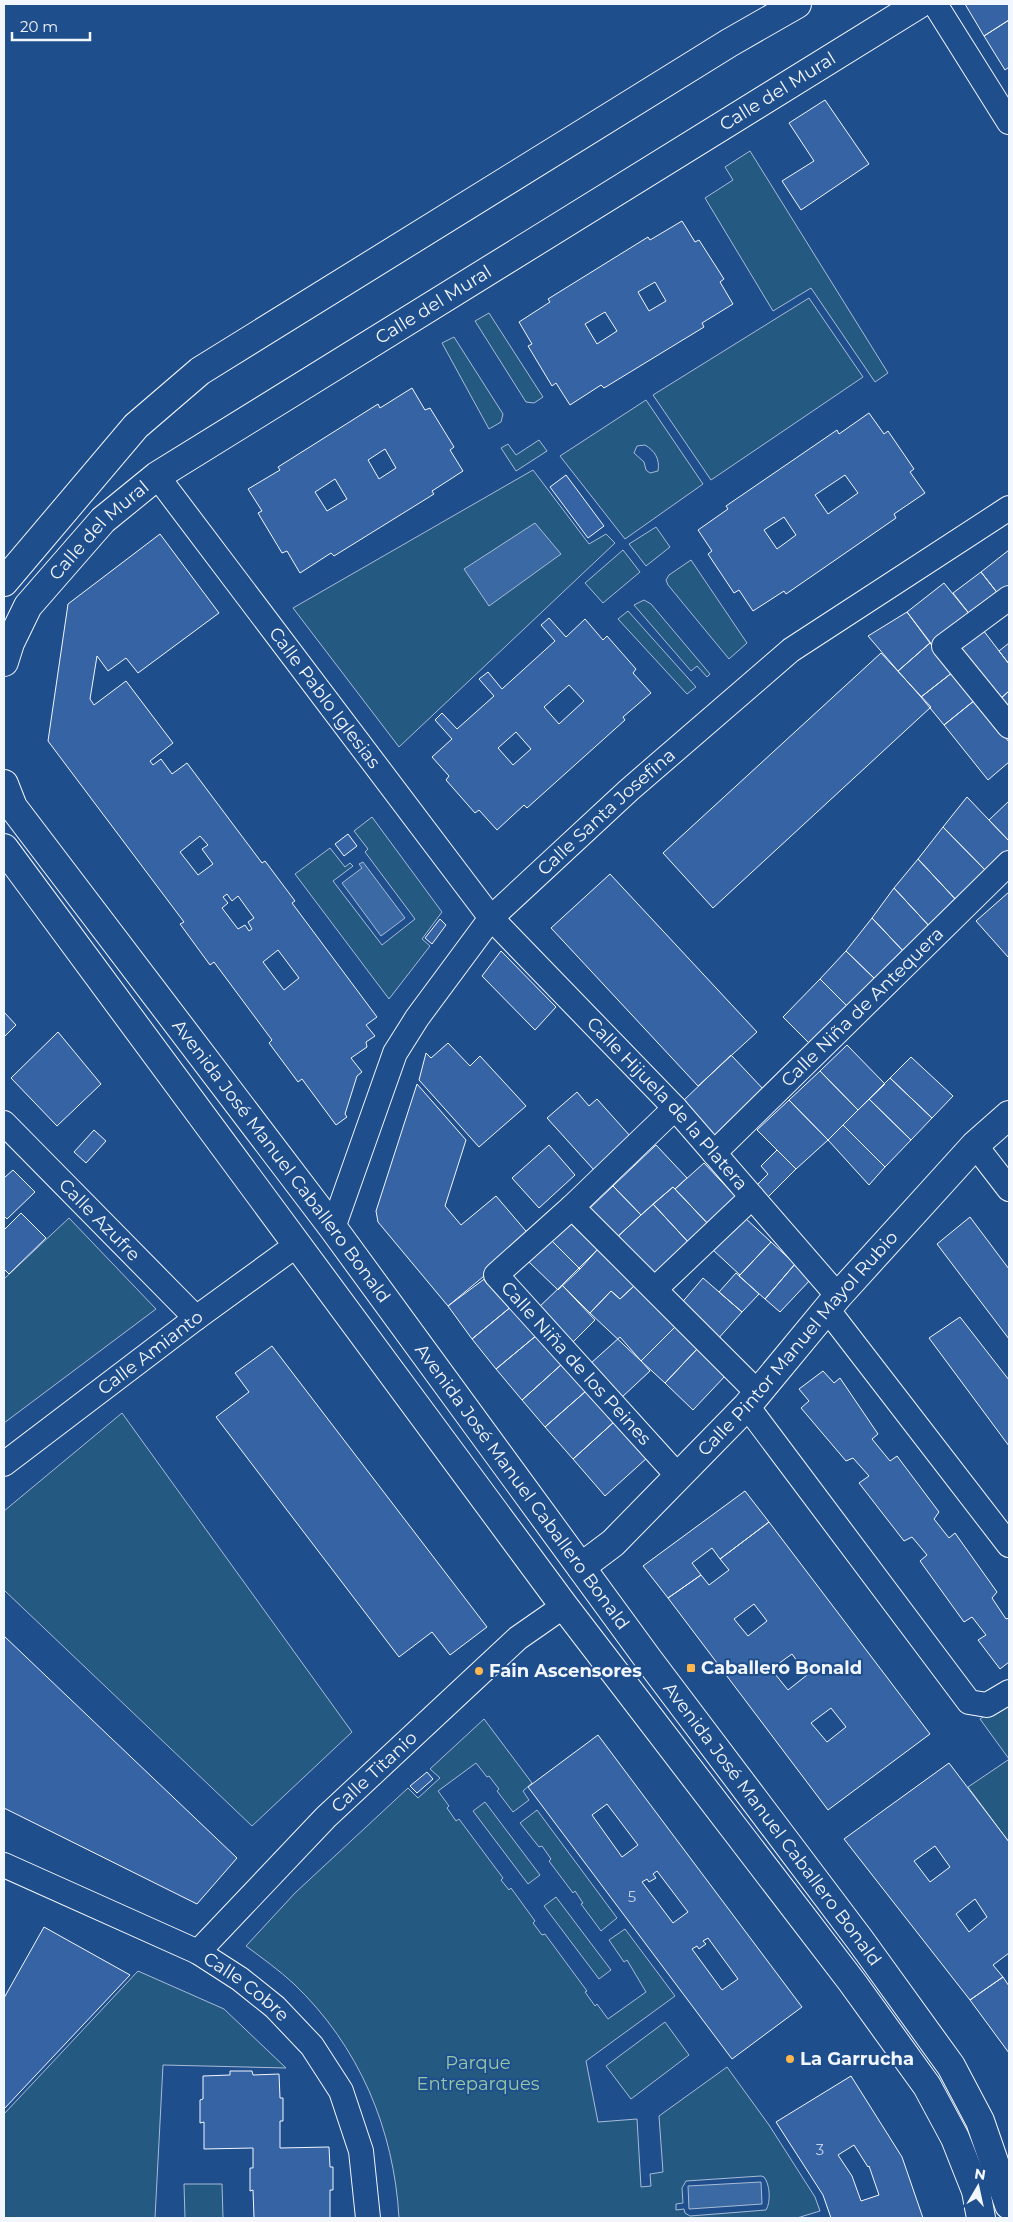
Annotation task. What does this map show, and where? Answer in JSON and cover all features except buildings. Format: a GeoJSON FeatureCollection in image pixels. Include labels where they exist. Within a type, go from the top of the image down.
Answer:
{"type":"FeatureCollection","features":[{"type":"Feature","properties":{"kind":"main road","name":"Calle del Mural"},"geometry":{"type":"LineString","coordinates":[[4,582],[136,426],[200,371],[729,43],[798,4]]}},
{"type":"Feature","properties":{"kind":"main road","name":"Calle del Mural"},"geometry":{"type":"LineString","coordinates":[[4,662],[10,643],[28,606],[103,520],[157,476],[919,4]]}},
{"type":"Feature","properties":{"kind":"main road","name":"Avenida José Manuel Caballero Bonald"},"geometry":{"type":"LineString","coordinates":[[4,784],[13,807],[333,1228],[951,2066],[980,2121],[1009,2205]]}},
{"type":"Feature","properties":{"kind":"main road","name":"Avenida José Manuel Caballero Bonald"},"geometry":{"type":"LineString","coordinates":[[4,848],[564,1606],[852,1982],[927,2086],[956,2138],[976,2191],[981,2218]]}},
{"type":"Feature","properties":{"kind":"main road","name":"Calle Pintor Manuel Mayol Rubio"},"geometry":{"type":"LineString","coordinates":[[582,1567],[613,1543],[753,1399],[832,1302],[975,1145],[1009,1115]]}},
{"type":"Feature","properties":{"kind":"street"},"geometry":{"type":"LineString","coordinates":[[935,4],[1009,122]]}},
{"type":"Feature","properties":{"kind":"street","name":"Calle Pablo Iglesias"},"geometry":{"type":"LineString","coordinates":[[157,476],[491,918]]}},
{"type":"Feature","properties":{"kind":"street","name":"Calle Santa Josefina"},"geometry":{"type":"LineString","coordinates":[[333,1228],[395,1053],[417,1018],[491,918],[629,790],[791,650],[1009,508]]}},
{"type":"Feature","properties":{"kind":"street"},"geometry":{"type":"LineString","coordinates":[[1009,598],[944,646],[1009,726]]}},
{"type":"Feature","properties":{"kind":"street","name":"Calle Niña de Antequera"},"geometry":{"type":"LineString","coordinates":[[714,1154],[1009,863]]}},
{"type":"Feature","properties":{"kind":"street","name":"Calle Hijuela de la Platera"},"geometry":{"type":"LineString","coordinates":[[491,918],[675,1108],[752,1196],[832,1302],[1009,1545]]}},
{"type":"Feature","properties":{"kind":"street","name":"Calle Niña de los Peines"},"geometry":{"type":"LineString","coordinates":[[675,1108],[572,1207],[496,1275],[678,1476]]}},
{"type":"Feature","properties":{"kind":"street","name":"Calle Azufre"},"geometry":{"type":"LineString","coordinates":[[4,1123],[196,1318]]}},
{"type":"Feature","properties":{"kind":"street"},"geometry":{"type":"LineString","coordinates":[[975,1145],[1009,1189]]}},
{"type":"Feature","properties":{"kind":"street"},"geometry":{"type":"LineString","coordinates":[[655,1289],[752,1196]]}},
{"type":"Feature","properties":{"kind":"street"},"geometry":{"type":"LineString","coordinates":[[572,1207],[655,1289],[753,1399],[969,1702],[988,1706],[1009,1692]]}},
{"type":"Feature","properties":{"kind":"street","name":"Calle Amianto"},"geometry":{"type":"LineString","coordinates":[[4,1464],[196,1318],[298,1244]]}},
{"type":"Feature","properties":{"kind":"street","name":"Calle Titanio"},"geometry":{"type":"LineString","coordinates":[[198,1952],[326,1817],[518,1638],[564,1606]]}},
{"type":"Feature","properties":{"kind":"street","name":"Calle Cobre"},"geometry":{"type":"LineString","coordinates":[[7,1873],[198,1952],[240,1979],[268,2002],[312,2046],[341,2091],[361,2151],[368,2218]]}},
{"type":"Feature","properties":{"kind":"green space"},"geometry":{"type":"Polygon","coordinates":[[[750,151],[888,373],[875,382],[811,288],[773,311],[705,198],[733,180],[725,167],[750,151]]]}},
{"type":"Feature","properties":{"kind":"green space"},"geometry":{"type":"Polygon","coordinates":[[[809,298],[863,377],[711,480],[653,395],[809,298]]]}},
{"type":"Feature","properties":{"kind":"green space"},"geometry":{"type":"Polygon","coordinates":[[[489,313],[543,397],[534,403],[526,402],[475,321],[489,313]]]}},
{"type":"Feature","properties":{"kind":"green space"},"geometry":{"type":"Polygon","coordinates":[[[454,337],[503,414],[501,422],[489,429],[442,343],[454,337]]]}},
{"type":"Feature","properties":{"kind":"green space"},"geometry":{"type":"Polygon","coordinates":[[[646,400],[703,484],[625,539],[560,456],[646,400]],[[645,445],[637,446],[634,453],[644,462],[646,470],[650,473],[658,471],[658,463],[656,456],[645,445]]]}},
{"type":"Feature","properties":{"kind":"green space"},"geometry":{"type":"Polygon","coordinates":[[[539,440],[547,451],[516,471],[501,448],[508,444],[516,455],[539,440]]]}},
{"type":"Feature","properties":{"kind":"green space"},"geometry":{"type":"Polygon","coordinates":[[[533,470],[589,544],[606,534],[615,543],[399,747],[293,608],[533,470]]]}},
{"type":"Feature","properties":{"kind":"green space"},"geometry":{"type":"Polygon","coordinates":[[[656,527],[670,547],[646,566],[629,544],[656,527]]]}},
{"type":"Feature","properties":{"kind":"green space"},"geometry":{"type":"Polygon","coordinates":[[[623,550],[640,572],[603,603],[585,583],[623,550]]]}},
{"type":"Feature","properties":{"kind":"green space"},"geometry":{"type":"Polygon","coordinates":[[[691,560],[747,643],[729,659],[668,585],[666,580],[669,575],[691,560]]]}},
{"type":"Feature","properties":{"kind":"green space"},"geometry":{"type":"Polygon","coordinates":[[[644,600],[651,604],[710,674],[707,677],[697,666],[691,671],[634,605],[644,600]]]}},
{"type":"Feature","properties":{"kind":"green space"},"geometry":{"type":"Polygon","coordinates":[[[628,611],[696,687],[687,694],[618,619],[628,611]]]}},
{"type":"Feature","properties":{"kind":"green space"},"geometry":{"type":"Polygon","coordinates":[[[372,817],[442,912],[422,939],[430,946],[389,999],[295,874],[330,848],[345,867],[350,863],[353,866],[333,881],[382,945],[415,919],[365,852],[368,849],[354,831],[372,817]]]}},
{"type":"Feature","properties":{"kind":"green space"},"geometry":{"type":"Polygon","coordinates":[[[69,1218],[156,1309],[4,1423],[4,1279],[69,1218]]]}},
{"type":"Feature","properties":{"kind":"green space"},"geometry":{"type":"Polygon","coordinates":[[[122,1413],[352,1732],[252,1826],[4,1590],[4,1511],[122,1413]]]}},
{"type":"Feature","properties":{"kind":"green space"},"geometry":{"type":"Polygon","coordinates":[[[1009,1700],[1009,1759],[980,1719],[1009,1700]]]}},
{"type":"Feature","properties":{"kind":"green space","name":"Parque Entreparques"},"geometry":{"type":"Polygon","coordinates":[[[484,1719],[532,1783],[523,1791],[529,1800],[513,1812],[497,1791],[499,1789],[476,1763],[438,1791],[449,1806],[447,1808],[456,1821],[459,1819],[503,1878],[501,1880],[509,1890],[511,1888],[535,1921],[533,1923],[542,1935],[545,1934],[587,1991],[585,1992],[595,2006],[597,2004],[608,2019],[646,1992],[627,1960],[624,1962],[609,1940],[625,1929],[675,1996],[586,2061],[598,2122],[637,2119],[641,2187],[651,2186],[650,2174],[663,2172],[659,2116],[727,2067],[769,2125],[815,2197],[820,2211],[797,2218],[399,2218],[396,2185],[381,2121],[369,2091],[354,2062],[337,2034],[317,2008],[294,1984],[246,1946],[295,1893],[408,1788],[418,1798],[440,1778],[430,1769],[484,1719]],[[764,2177],[686,2181],[682,2188],[683,2203],[676,2204],[676,2210],[684,2209],[685,2213],[690,2216],[766,2210],[769,2202],[769,2193],[768,2184],[764,2177]]]}},
{"type":"Feature","properties":{"kind":"green space"},"geometry":{"type":"Polygon","coordinates":[[[1008,1760],[1009,1762],[1009,1842],[968,1787],[1008,1760]]]}},
{"type":"Feature","properties":{"kind":"green space"},"geometry":{"type":"Polygon","coordinates":[[[485,1802],[540,1875],[528,1884],[473,1811],[485,1802]]]}},
{"type":"Feature","properties":{"kind":"green space"},"geometry":{"type":"Polygon","coordinates":[[[537,1810],[617,1918],[601,1931],[581,1904],[583,1903],[575,1891],[573,1893],[549,1861],[551,1859],[542,1846],[539,1847],[520,1823],[537,1810]]]}},
{"type":"Feature","properties":{"kind":"green space"},"geometry":{"type":"Polygon","coordinates":[[[556,1897],[611,1970],[599,1979],[544,1906],[556,1897]]]}},
{"type":"Feature","properties":{"kind":"green space"},"geometry":{"type":"Polygon","coordinates":[[[138,1971],[224,2009],[286,2068],[163,2065],[155,2218],[4,2218],[4,2114],[138,1971]]]}},
{"type":"Feature","properties":{"kind":"green space"},"geometry":{"type":"Polygon","coordinates":[[[665,2022],[689,2055],[631,2099],[606,2066],[665,2022]]]}},
{"type":"Feature","properties":{"kind":"green space"},"geometry":{"type":"Polygon","coordinates":[[[184,2184],[222,2184],[223,2218],[185,2218],[184,2184]]]}},
{"type":"Feature","properties":{"kind":"shaded area"},"geometry":{"type":"Polygon","coordinates":[[[535,523],[561,554],[489,606],[464,569],[535,523]]]}},
{"type":"Feature","properties":{"kind":"shaded area"},"geometry":{"type":"Polygon","coordinates":[[[363,862],[405,918],[381,936],[342,883],[362,868],[359,864],[363,862]]]}},
{"type":"Feature","properties":{"kind":"shaded area"},"geometry":{"type":"Polygon","coordinates":[[[761,2182],[762,2204],[689,2209],[688,2186],[761,2182]]]}},
{"type":"Feature","properties":{"kind":"place","name":"Caballero Bonald"},"geometry":{"type":"Point","coordinates":[691,1668]}},
{"type":"Feature","properties":{"kind":"place","name":"Fain Ascensores"},"geometry":{"type":"Point","coordinates":[479,1671]}},
{"type":"Feature","properties":{"kind":"place","name":"La Garrucha"},"geometry":{"type":"Point","coordinates":[790,2059]}}]}
